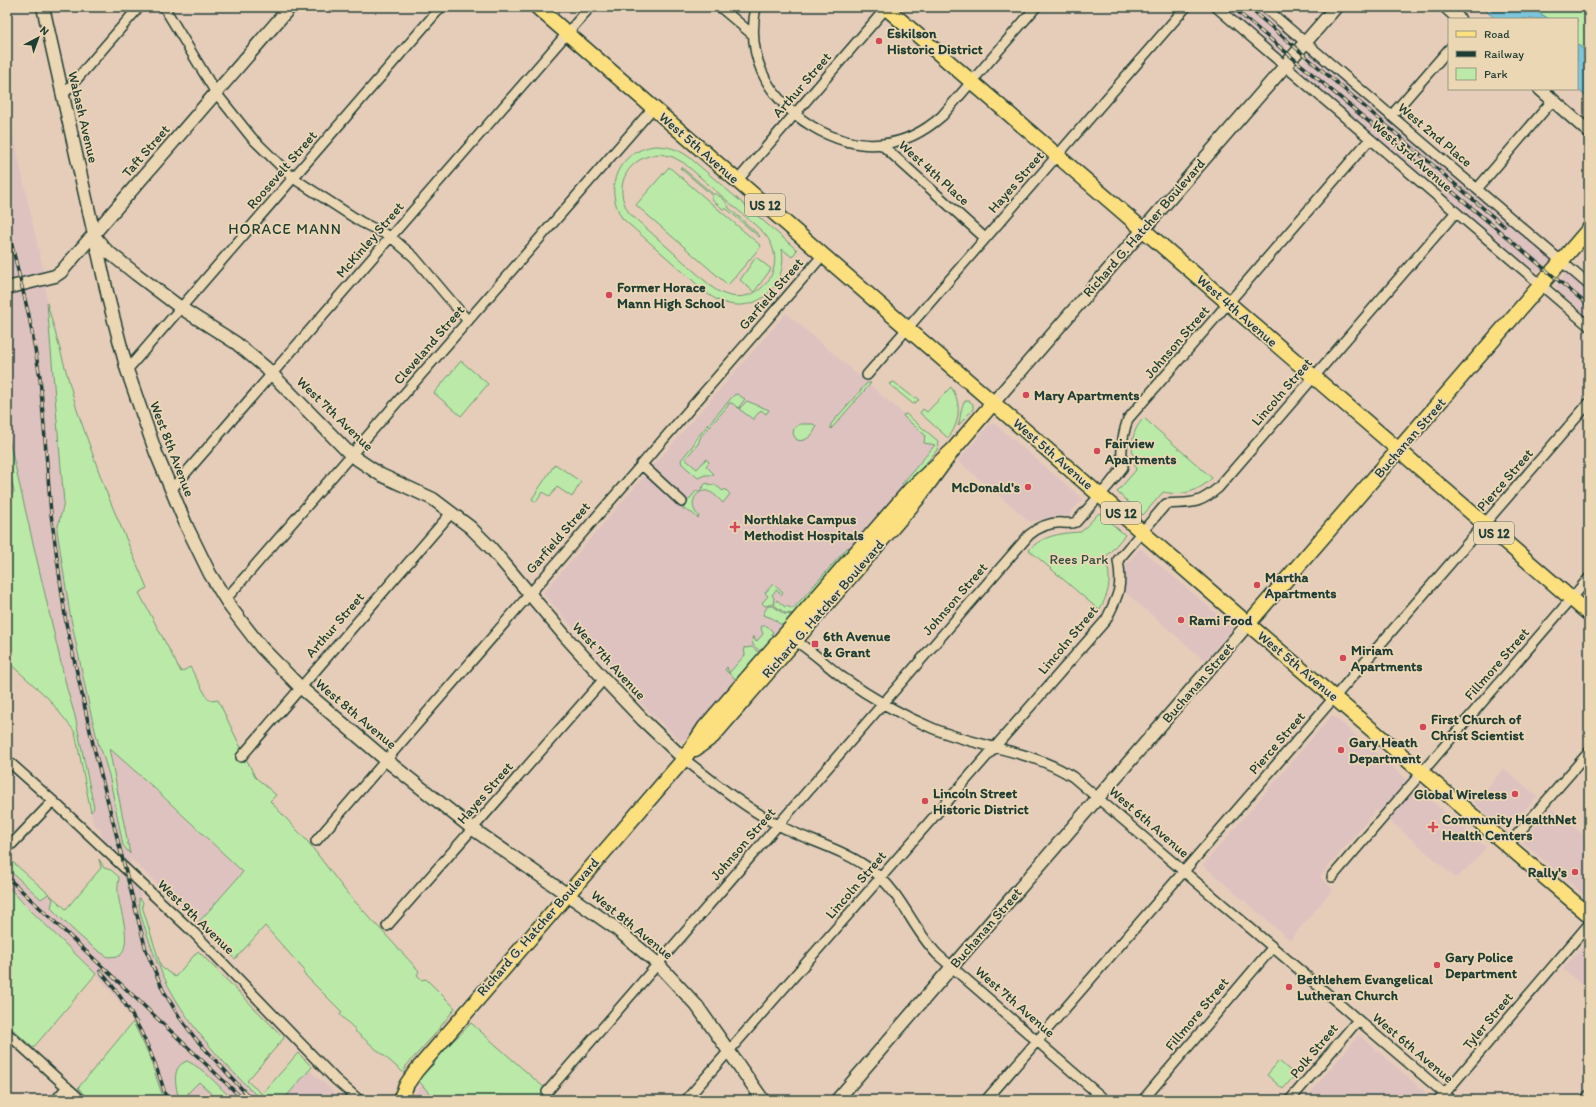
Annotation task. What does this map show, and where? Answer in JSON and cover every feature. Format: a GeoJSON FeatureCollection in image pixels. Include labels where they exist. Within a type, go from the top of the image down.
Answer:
{"type":"FeatureCollection","features":[{"type":"Feature","properties":{"kind":"main road","name":"West 5th Avenue"},"geometry":{"type":"LineString","coordinates":[[537,7],[1248,624],[1589,914]]}},
{"type":"Feature","properties":{"kind":"main road","name":"West 4th Avenue"},"geometry":{"type":"LineString","coordinates":[[886,7],[1398,451],[1589,614]]}},
{"type":"Feature","properties":{"kind":"main road","name":"Buchanan Street"},"geometry":{"type":"LineString","coordinates":[[1248,624],[1589,229]]}},
{"type":"Feature","properties":{"kind":"main road","name":"Richard G. Hatcher Boulevard"},"geometry":{"type":"LineString","coordinates":[[400,1100],[407,1084],[416,1071],[567,893],[684,759],[713,736],[790,638],[873,542],[918,498],[953,450],[993,403]]}},
{"type":"Feature","properties":{"kind":"street","name":"Wabash Avenue"},"geometry":{"type":"LineString","coordinates":[[43,7],[88,206],[93,235]]}},
{"type":"Feature","properties":{"kind":"street"},"geometry":{"type":"LineString","coordinates":[[63,95],[139,7]]}},
{"type":"Feature","properties":{"kind":"street"},"geometry":{"type":"LineString","coordinates":[[164,7],[216,93],[252,138],[293,178],[361,222],[391,237],[414,257],[468,321]]}},
{"type":"Feature","properties":{"kind":"street","name":"Taft Street"},"geometry":{"type":"LineString","coordinates":[[7,288],[56,276],[61,272],[290,7]]}},
{"type":"Feature","properties":{"kind":"street","name":"Roosevelt Street"},"geometry":{"type":"LineString","coordinates":[[127,370],[441,7]]}},
{"type":"Feature","properties":{"kind":"street","name":"McKinley Street"},"geometry":{"type":"LineString","coordinates":[[171,490],[590,7]]}},
{"type":"Feature","properties":{"kind":"street"},"geometry":{"type":"LineString","coordinates":[[720,7],[752,34]]}},
{"type":"Feature","properties":{"kind":"street"},"geometry":{"type":"LineString","coordinates":[[756,7],[752,34],[755,51],[762,73],[777,95],[795,114],[814,128],[834,138],[861,144],[882,145],[902,140],[924,130],[948,110],[1036,7]]}},
{"type":"Feature","properties":{"kind":"street","name":"Arthur Street"},"geometry":{"type":"LineString","coordinates":[[737,181],[886,7]]}},
{"type":"Feature","properties":{"kind":"street","name":"Hayes Street"},"geometry":{"type":"LineString","coordinates":[[867,375],[1186,7]]}},
{"type":"Feature","properties":{"kind":"street","name":"West 3rd Avenue"},"geometry":{"type":"LineString","coordinates":[[1216,7],[1589,326]]}},
{"type":"Feature","properties":{"kind":"street","name":"West 2nd Place"},"geometry":{"type":"LineString","coordinates":[[1264,7],[1589,285]]}},
{"type":"Feature","properties":{"kind":"street","name":"Richard G. Hatcher Boulevard"},"geometry":{"type":"LineString","coordinates":[[993,403],[1336,7]]}},
{"type":"Feature","properties":{"kind":"street"},"geometry":{"type":"LineString","coordinates":[[1446,7],[1458,18]]}},
{"type":"Feature","properties":{"kind":"street"},"geometry":{"type":"LineString","coordinates":[[1391,116],[1448,50]]}},
{"type":"Feature","properties":{"kind":"street"},"geometry":{"type":"LineString","coordinates":[[1541,90],[1589,132]]}},
{"type":"Feature","properties":{"kind":"street"},"geometry":{"type":"LineString","coordinates":[[1476,189],[1553,100]]}},
{"type":"Feature","properties":{"kind":"street","name":"Cleveland Street"},"geometry":{"type":"LineString","coordinates":[[225,600],[654,108]]}},
{"type":"Feature","properties":{"kind":"street","name":"Johnson Street"},"geometry":{"type":"LineString","coordinates":[[547,1092],[1029,535],[1039,528],[1054,523],[1074,524],[1100,496],[1123,467],[1121,456],[1122,442],[1128,420],[1370,139]]}},
{"type":"Feature","properties":{"kind":"street","name":"West 4th Place"},"geometry":{"type":"LineString","coordinates":[[882,145],[985,238]]}},
{"type":"Feature","properties":{"kind":"street"},"geometry":{"type":"LineString","coordinates":[[88,206],[101,214],[111,214]]}},
{"type":"Feature","properties":{"kind":"street","name":"Lincoln Street"},"geometry":{"type":"LineString","coordinates":[[686,1100],[1106,620],[1118,595],[1120,574],[1118,560],[1166,504],[1197,502],[1218,488],[1456,212]]}},
{"type":"Feature","properties":{"kind":"street","name":"West 7th Avenue"},"geometry":{"type":"LineString","coordinates":[[93,235],[106,250],[181,308],[236,343],[272,374],[351,455],[381,475],[433,499],[452,512],[480,537],[604,679],[643,720],[684,759],[740,802],[778,825],[861,862],[896,894],[926,942],[952,968],[1105,1100]]}},
{"type":"Feature","properties":{"kind":"street","name":"West 8th Avenue"},"geometry":{"type":"LineString","coordinates":[[93,235],[127,370],[171,490],[205,564],[225,600],[261,647],[300,686],[386,760],[473,829],[614,926],[658,964],[697,1006],[763,1100]]}},
{"type":"Feature","properties":{"kind":"street","name":"Garfield Street"},"geometry":{"type":"LineString","coordinates":[[316,841],[823,255]]}},
{"type":"Feature","properties":{"kind":"street"},"geometry":{"type":"LineString","coordinates":[[74,257],[85,256],[100,261]]}},
{"type":"Feature","properties":{"kind":"street","name":"Pierce Street"},"geometry":{"type":"LineString","coordinates":[[986,1100],[1589,403]]}},
{"type":"Feature","properties":{"kind":"street"},"geometry":{"type":"LineString","coordinates":[[641,464],[682,502]]}},
{"type":"Feature","properties":{"kind":"street","name":"Arthur Street"},"geometry":{"type":"LineString","coordinates":[[241,757],[300,686],[452,512]]}},
{"type":"Feature","properties":{"kind":"street","name":"Fillmore Street"},"geometry":{"type":"LineString","coordinates":[[1332,877],[1589,578]]}},
{"type":"Feature","properties":{"kind":"street","name":"Buchanan Street"},"geometry":{"type":"LineString","coordinates":[[837,1100],[1248,624]]}},
{"type":"Feature","properties":{"kind":"street","name":"West 6th Avenue"},"geometry":{"type":"LineString","coordinates":[[790,638],[842,676],[910,718],[934,729],[961,738],[1030,756],[1053,765],[1073,777],[1358,1020],[1442,1097],[1452,1100]]}},
{"type":"Feature","properties":{"kind":"street","name":"Hayes Street"},"geometry":{"type":"LineString","coordinates":[[387,926],[604,679]]}},
{"type":"Feature","properties":{"kind":"street"},"geometry":{"type":"LineString","coordinates":[[1508,845],[1589,752]]}},
{"type":"Feature","properties":{"kind":"street","name":"West 9th Avenue"},"geometry":{"type":"LineString","coordinates":[[7,760],[194,934],[335,1078],[359,1100]]}},
{"type":"Feature","properties":{"kind":"street"},"geometry":{"type":"LineString","coordinates":[[12,844],[52,801]]}},
{"type":"Feature","properties":{"kind":"street","name":"Tyler Street"},"geometry":{"type":"LineString","coordinates":[[1442,1097],[1589,924]]}},
{"type":"Feature","properties":{"kind":"street","name":"Fillmore Street"},"geometry":{"type":"LineString","coordinates":[[1143,1100],[1273,947]]}},
{"type":"Feature","properties":{"kind":"street","name":"Polk Street"},"geometry":{"type":"LineString","coordinates":[[1290,1100],[1358,1020]]}},
{"type":"Feature","properties":{"kind":"street"},"geometry":{"type":"LineString","coordinates":[[7,1033],[82,1100]]}},
{"type":"Feature","properties":{"kind":"street"},"geometry":{"type":"LineString","coordinates":[[56,1100],[67,1087]]}},
{"type":"Feature","properties":{"kind":"shaded area"},"geometry":{"type":"Polygon","coordinates":[[[1224,7],[1255,7],[1293,40],[1280,55],[1224,7]]]}},
{"type":"Feature","properties":{"kind":"shaded area"},"geometry":{"type":"Polygon","coordinates":[[[1311,53],[1551,259],[1541,270],[1537,272],[1297,69],[1311,53]]]}},
{"type":"Feature","properties":{"kind":"shaded area"},"geometry":{"type":"Polygon","coordinates":[[[7,106],[45,279],[64,503],[57,530],[70,614],[90,710],[99,746],[109,775],[123,845],[129,852],[109,747],[243,872],[198,923],[131,859],[131,863],[122,858],[107,845],[103,841],[100,829],[93,823],[91,812],[94,808],[75,716],[67,689],[7,431],[7,106]]]}},
{"type":"Feature","properties":{"kind":"shaded area"},"geometry":{"type":"Polygon","coordinates":[[[1568,273],[1589,291],[1589,318],[1556,288],[1556,285],[1565,274],[1568,273]]]}},
{"type":"Feature","properties":{"kind":"shaded area","name":"Northlake Campus Methodist Hospitals"},"geometry":{"type":"Polygon","coordinates":[[[786,313],[941,446],[688,739],[680,741],[630,693],[543,593],[786,313]]]}},
{"type":"Feature","properties":{"kind":"shaded area"},"geometry":{"type":"Polygon","coordinates":[[[994,423],[1083,499],[1067,517],[1061,516],[1030,522],[958,461],[989,425],[994,423]]]}},
{"type":"Feature","properties":{"kind":"shaded area"},"geometry":{"type":"Polygon","coordinates":[[[1140,548],[1233,628],[1205,661],[1125,592],[1125,566],[1140,548]]]}},
{"type":"Feature","properties":{"kind":"shaded area"},"geometry":{"type":"Polygon","coordinates":[[[1332,715],[1486,847],[1474,862],[1456,878],[1377,809],[1320,877],[1333,889],[1290,940],[1203,865],[1332,715]]]}},
{"type":"Feature","properties":{"kind":"shaded area"},"geometry":{"type":"Polygon","coordinates":[[[1504,768],[1537,796],[1507,831],[1474,803],[1504,768]]]}},
{"type":"Feature","properties":{"kind":"shaded area"},"geometry":{"type":"Polygon","coordinates":[[[1552,808],[1589,840],[1589,899],[1522,842],[1552,808]]]}},
{"type":"Feature","properties":{"kind":"shaded area"},"geometry":{"type":"Polygon","coordinates":[[[7,868],[41,899],[48,894],[53,899],[51,908],[95,949],[108,957],[120,956],[125,949],[126,936],[118,893],[119,873],[133,884],[142,893],[139,898],[139,903],[144,925],[158,967],[165,982],[184,1014],[214,1053],[261,1100],[233,1100],[193,1063],[187,1061],[175,1082],[179,1100],[165,1100],[141,1037],[131,1018],[96,974],[24,904],[7,885],[7,868]]]}},
{"type":"Feature","properties":{"kind":"shaded area"},"geometry":{"type":"Polygon","coordinates":[[[1589,940],[1589,991],[1563,969],[1589,940]]]}},
{"type":"Feature","properties":{"kind":"shaded area"},"geometry":{"type":"Polygon","coordinates":[[[1359,1035],[1429,1095],[1425,1100],[1304,1100],[1359,1035]]]}},
{"type":"Feature","properties":{"kind":"shaded area"},"geometry":{"type":"Polygon","coordinates":[[[309,1070],[343,1100],[283,1100],[309,1070]]]}},
{"type":"Feature","properties":{"kind":"shaded area"},"geometry":{"type":"Polygon","coordinates":[[[199,1082],[218,1100],[190,1100],[188,1093],[199,1082]]]}},
{"type":"Feature","properties":{"kind":"shaded area"},"geometry":{"type":"Polygon","coordinates":[[[422,1085],[435,1100],[409,1100],[422,1085]]]}},
{"type":"Feature","properties":{"kind":"green space"},"geometry":{"type":"Polygon","coordinates":[[[1530,7],[1589,7],[1589,54],[1578,45],[1578,18],[1547,18],[1530,7]]]}},
{"type":"Feature","properties":{"kind":"green space"},"geometry":{"type":"Polygon","coordinates":[[[654,146],[673,148],[685,154],[797,250],[792,257],[782,249],[782,265],[779,279],[771,290],[762,298],[750,304],[736,305],[722,302],[708,294],[622,218],[616,206],[614,194],[614,183],[617,172],[631,155],[654,146]],[[661,154],[650,156],[640,160],[626,173],[622,192],[624,202],[629,213],[713,288],[728,295],[742,296],[755,292],[766,284],[772,273],[775,259],[772,245],[762,231],[684,163],[673,157],[661,154]]]}},
{"type":"Feature","properties":{"kind":"green space"},"geometry":{"type":"Polygon","coordinates":[[[669,167],[761,246],[728,285],[636,205],[669,167]]]}},
{"type":"Feature","properties":{"kind":"green space"},"geometry":{"type":"Polygon","coordinates":[[[681,167],[713,194],[722,198],[729,208],[760,236],[759,237],[727,209],[723,209],[712,200],[712,195],[680,168],[681,167]]]}},
{"type":"Feature","properties":{"kind":"green space"},"geometry":{"type":"Polygon","coordinates":[[[756,257],[771,269],[754,292],[740,280],[756,257]]]}},
{"type":"Feature","properties":{"kind":"green space"},"geometry":{"type":"Polygon","coordinates":[[[47,303],[77,410],[105,489],[147,588],[139,593],[181,672],[190,667],[208,699],[213,701],[218,700],[255,777],[276,795],[270,801],[308,842],[347,893],[419,971],[417,975],[422,980],[426,979],[455,1008],[434,1035],[406,1066],[404,1073],[355,1031],[356,1030],[340,1015],[342,1012],[303,973],[305,971],[265,926],[235,959],[198,923],[243,872],[152,786],[109,748],[130,854],[123,845],[109,775],[99,746],[90,710],[70,614],[57,530],[64,503],[47,303]]]}},
{"type":"Feature","properties":{"kind":"green space"},"geometry":{"type":"Polygon","coordinates":[[[461,361],[488,384],[461,416],[434,393],[461,361]]]}},
{"type":"Feature","properties":{"kind":"green space"},"geometry":{"type":"Polygon","coordinates":[[[894,382],[914,398],[915,397],[919,400],[913,404],[889,384],[894,382]]]}},
{"type":"Feature","properties":{"kind":"green space"},"geometry":{"type":"Polygon","coordinates":[[[867,383],[871,383],[831,429],[831,424],[867,383]]]}},
{"type":"Feature","properties":{"kind":"green space"},"geometry":{"type":"Polygon","coordinates":[[[951,387],[957,400],[958,413],[955,426],[948,438],[920,413],[923,409],[927,412],[951,387]]]}},
{"type":"Feature","properties":{"kind":"green space"},"geometry":{"type":"Polygon","coordinates":[[[737,394],[745,399],[738,408],[732,403],[729,403],[701,436],[698,444],[685,459],[697,469],[706,459],[709,462],[706,466],[714,474],[705,475],[698,478],[682,464],[681,460],[694,444],[694,441],[734,395],[737,394]]]}},
{"type":"Feature","properties":{"kind":"green space"},"geometry":{"type":"Polygon","coordinates":[[[747,401],[769,410],[766,414],[761,410],[754,420],[739,409],[747,401]]]}},
{"type":"Feature","properties":{"kind":"green space"},"geometry":{"type":"Polygon","coordinates":[[[965,401],[969,401],[973,404],[973,409],[958,426],[962,406],[965,401]]]}},
{"type":"Feature","properties":{"kind":"green space"},"geometry":{"type":"Polygon","coordinates":[[[906,414],[938,441],[937,450],[905,488],[902,484],[935,445],[924,443],[925,435],[904,417],[903,415],[906,414]]]}},
{"type":"Feature","properties":{"kind":"green space"},"geometry":{"type":"Polygon","coordinates":[[[1144,418],[1212,478],[1201,487],[1189,492],[1163,492],[1143,515],[1117,492],[1136,470],[1132,442],[1139,424],[1144,418]]]}},
{"type":"Feature","properties":{"kind":"green space"},"geometry":{"type":"Polygon","coordinates":[[[800,424],[813,424],[816,426],[814,432],[809,437],[800,441],[797,440],[793,434],[794,428],[800,424]]]}},
{"type":"Feature","properties":{"kind":"green space"},"geometry":{"type":"Polygon","coordinates":[[[7,431],[67,689],[75,716],[94,808],[91,812],[75,732],[48,698],[7,661],[7,500],[14,492],[7,458],[7,431]]]}},
{"type":"Feature","properties":{"kind":"green space"},"geometry":{"type":"Polygon","coordinates":[[[555,464],[581,482],[572,497],[557,487],[550,497],[543,492],[536,502],[532,499],[555,464]]]}},
{"type":"Feature","properties":{"kind":"green space"},"geometry":{"type":"Polygon","coordinates":[[[706,483],[711,485],[714,484],[723,491],[725,489],[730,494],[723,503],[710,492],[705,491],[697,494],[693,502],[693,507],[699,516],[698,518],[692,513],[681,508],[696,491],[699,492],[706,483]]]}},
{"type":"Feature","properties":{"kind":"green space","name":"Rees Park"},"geometry":{"type":"Polygon","coordinates":[[[1099,513],[1125,535],[1105,558],[1109,572],[1109,585],[1106,597],[1099,610],[1029,550],[1040,541],[1047,538],[1060,534],[1081,532],[1099,513]]]}},
{"type":"Feature","properties":{"kind":"green space"},"geometry":{"type":"Polygon","coordinates":[[[848,547],[851,550],[829,576],[825,576],[795,614],[785,613],[774,605],[777,600],[785,607],[787,606],[793,609],[848,547]]]}},
{"type":"Feature","properties":{"kind":"green space"},"geometry":{"type":"Polygon","coordinates":[[[773,584],[783,593],[782,595],[776,590],[772,595],[774,598],[773,604],[765,606],[762,603],[768,596],[765,593],[773,584]]]}},
{"type":"Feature","properties":{"kind":"green space"},"geometry":{"type":"Polygon","coordinates":[[[768,606],[773,606],[784,614],[792,615],[793,617],[785,625],[780,624],[772,618],[763,615],[768,606]]]}},
{"type":"Feature","properties":{"kind":"green space"},"geometry":{"type":"Polygon","coordinates":[[[762,626],[767,626],[773,632],[773,638],[761,652],[753,645],[752,637],[754,637],[756,642],[763,634],[761,628],[762,626]]]}},
{"type":"Feature","properties":{"kind":"green space"},"geometry":{"type":"Polygon","coordinates":[[[744,647],[752,647],[760,654],[738,681],[725,670],[727,667],[729,673],[745,655],[744,647]]]}},
{"type":"Feature","properties":{"kind":"green space"},"geometry":{"type":"Polygon","coordinates":[[[7,857],[66,909],[101,868],[99,859],[104,868],[111,870],[119,877],[119,900],[125,934],[124,949],[120,956],[108,957],[78,934],[51,908],[53,899],[48,894],[41,899],[7,868],[7,857]]]}},
{"type":"Feature","properties":{"kind":"green space"},"geometry":{"type":"Polygon","coordinates":[[[7,885],[24,904],[96,974],[33,1048],[7,1024],[7,885]]]}},
{"type":"Feature","properties":{"kind":"green space"},"geometry":{"type":"Polygon","coordinates":[[[139,898],[143,902],[142,906],[161,967],[175,977],[198,951],[284,1038],[247,1081],[262,1094],[298,1053],[312,1067],[283,1100],[261,1100],[209,1046],[194,1027],[169,987],[158,964],[142,919],[139,898]]]}},
{"type":"Feature","properties":{"kind":"green space"},"geometry":{"type":"Polygon","coordinates":[[[133,1022],[148,1053],[164,1100],[91,1100],[78,1088],[133,1022]]]}},
{"type":"Feature","properties":{"kind":"green space"},"geometry":{"type":"Polygon","coordinates":[[[471,1023],[558,1100],[435,1100],[418,1080],[425,1069],[427,1070],[435,1063],[435,1059],[439,1054],[471,1023]]]}},
{"type":"Feature","properties":{"kind":"green space"},"geometry":{"type":"Polygon","coordinates":[[[187,1061],[194,1064],[206,1073],[233,1100],[218,1100],[199,1082],[188,1093],[190,1100],[179,1100],[176,1072],[182,1064],[187,1061]]]}},
{"type":"Feature","properties":{"kind":"green space"},"geometry":{"type":"Polygon","coordinates":[[[1279,1061],[1295,1075],[1283,1089],[1267,1075],[1279,1061]]]}},
{"type":"Feature","properties":{"kind":"water"},"geometry":{"type":"Polygon","coordinates":[[[1482,7],[1530,7],[1547,18],[1494,18],[1482,7]]]}},
{"type":"Feature","properties":{"kind":"water"},"geometry":{"type":"Polygon","coordinates":[[[1578,45],[1589,54],[1589,99],[1578,90],[1578,45]]]}},
{"type":"Feature","properties":{"kind":"railway"},"geometry":{"type":"LineString","coordinates":[[1232,7],[1589,306]]}},
{"type":"Feature","properties":{"kind":"railway"},"geometry":{"type":"LineString","coordinates":[[1248,7],[1504,226]]}},
{"type":"Feature","properties":{"kind":"railway"},"geometry":{"type":"LineString","coordinates":[[7,225],[29,316],[40,377],[51,514],[66,623],[93,744],[146,950],[163,990],[180,1018],[195,1038],[252,1100]]}},
{"type":"Feature","properties":{"kind":"railway"},"geometry":{"type":"LineString","coordinates":[[7,877],[244,1100]]}},
{"type":"Feature","properties":{"kind":"railway"},"geometry":{"type":"LineString","coordinates":[[100,971],[123,1000],[141,1032],[149,1048],[167,1100]]}},
{"type":"Feature","properties":{"kind":"place","name":"Eskilson Historic District"},"geometry":{"type":"Point","coordinates":[879,41]}},
{"type":"Feature","properties":{"kind":"place","name":"Former Horace Mann High School"},"geometry":{"type":"Point","coordinates":[609,295]}},
{"type":"Feature","properties":{"kind":"place","name":"Mary Apartments"},"geometry":{"type":"Point","coordinates":[1026,395]}},
{"type":"Feature","properties":{"kind":"place","name":"Fairview Apartments"},"geometry":{"type":"Point","coordinates":[1097,451]}},
{"type":"Feature","properties":{"kind":"place","name":"McDonald's"},"geometry":{"type":"Point","coordinates":[1028,487]}},
{"type":"Feature","properties":{"kind":"place","name":"Northlake Campus Methodist Hospitals"},"geometry":{"type":"Point","coordinates":[735,527]}},
{"type":"Feature","properties":{"kind":"place","name":"Martha Apartments"},"geometry":{"type":"Point","coordinates":[1257,585]}},
{"type":"Feature","properties":{"kind":"place","name":"Rami Food"},"geometry":{"type":"Point","coordinates":[1181,620]}},
{"type":"Feature","properties":{"kind":"place","name":"6th Avenue & Grant"},"geometry":{"type":"Point","coordinates":[815,644]}},
{"type":"Feature","properties":{"kind":"place","name":"Miriam Apartments"},"geometry":{"type":"Point","coordinates":[1343,658]}},
{"type":"Feature","properties":{"kind":"place","name":"First Church of Christ Scientist"},"geometry":{"type":"Point","coordinates":[1423,727]}},
{"type":"Feature","properties":{"kind":"place","name":"Gary Heath Department"},"geometry":{"type":"Point","coordinates":[1341,750]}},
{"type":"Feature","properties":{"kind":"place","name":"Global Wireless"},"geometry":{"type":"Point","coordinates":[1515,794]}},
{"type":"Feature","properties":{"kind":"place","name":"Lincoln Street Historic District"},"geometry":{"type":"Point","coordinates":[925,801]}},
{"type":"Feature","properties":{"kind":"place","name":"Community HealthNet Health Centers"},"geometry":{"type":"Point","coordinates":[1433,827]}},
{"type":"Feature","properties":{"kind":"place","name":"Rally's"},"geometry":{"type":"Point","coordinates":[1575,872]}},
{"type":"Feature","properties":{"kind":"place","name":"Gary Police Department"},"geometry":{"type":"Point","coordinates":[1437,965]}},
{"type":"Feature","properties":{"kind":"place","name":"Bethlehem Evangelical Lutheran Church"},"geometry":{"type":"Point","coordinates":[1289,987]}},
{"type":"Feature","properties":{"kind":"district","name":"HORACE MANN"},"geometry":{"type":"Point","coordinates":[285,229]}}]}
